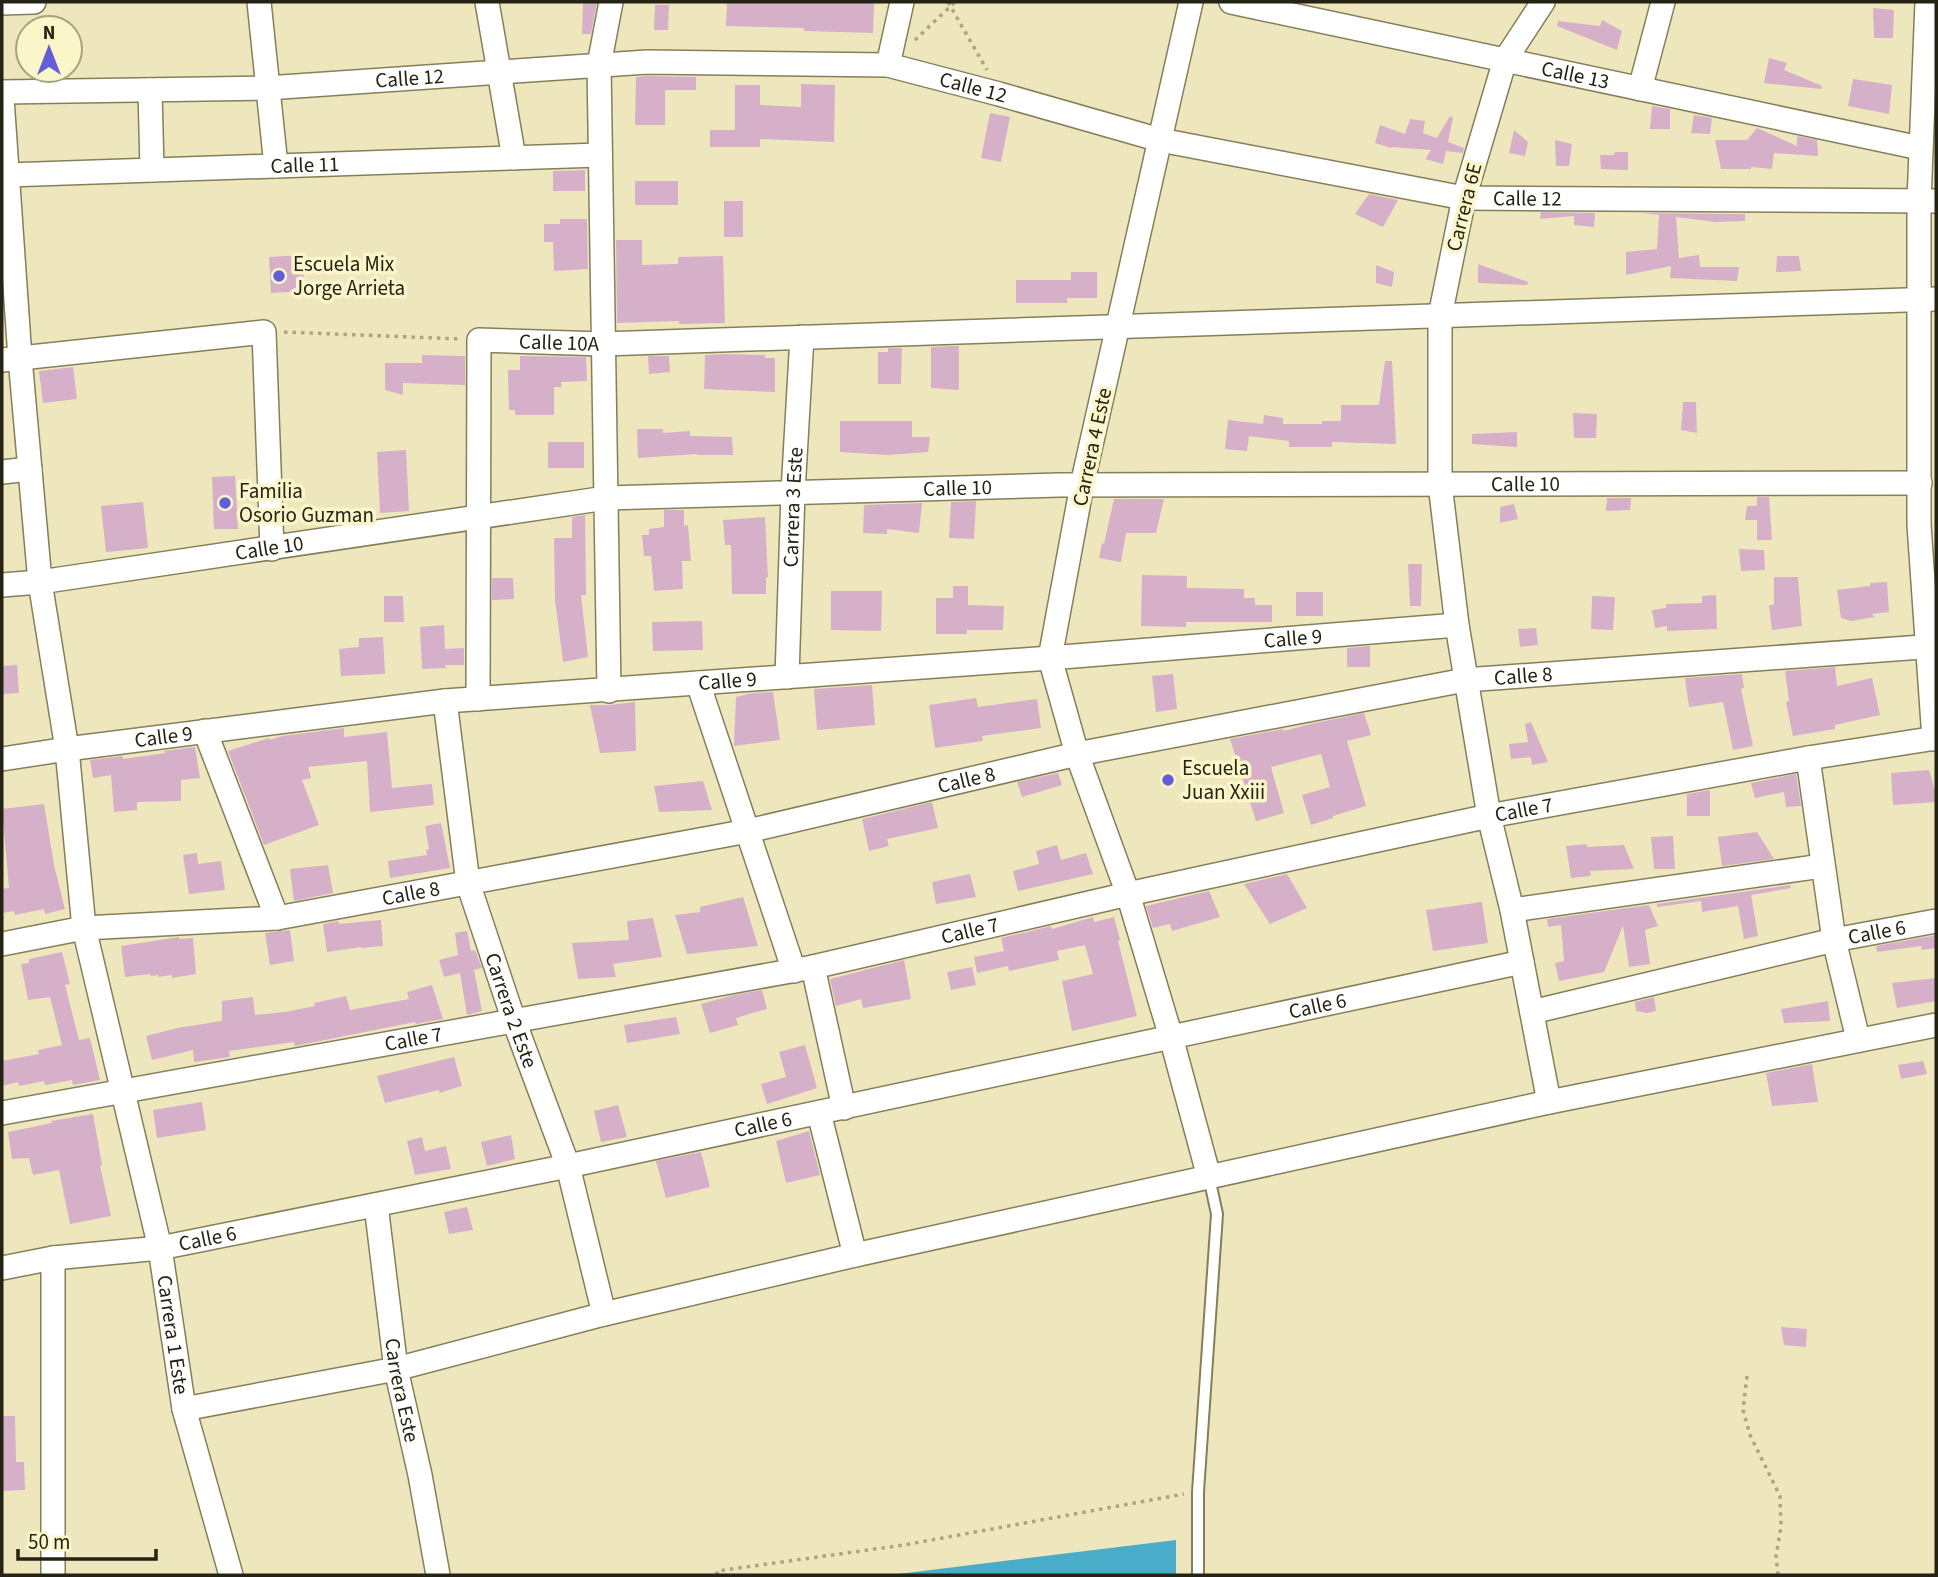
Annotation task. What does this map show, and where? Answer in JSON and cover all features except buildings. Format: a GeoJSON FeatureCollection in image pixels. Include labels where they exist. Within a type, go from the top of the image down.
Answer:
{"type":"FeatureCollection","features":[{"type":"Feature","properties":{"kind":"street"},"geometry":{"type":"LineString","coordinates":[[2,3],[34,2]]}},
{"type":"Feature","properties":{"kind":"street"},"geometry":{"type":"LineString","coordinates":[[259,2],[276,166]]}},
{"type":"Feature","properties":{"kind":"street"},"geometry":{"type":"LineString","coordinates":[[487,2],[514,158]]}},
{"type":"Feature","properties":{"kind":"street"},"geometry":{"type":"LineString","coordinates":[[609,691],[598,65],[611,2]]}},
{"type":"Feature","properties":{"kind":"street"},"geometry":{"type":"LineString","coordinates":[[888,65],[902,2]]}},
{"type":"Feature","properties":{"kind":"street","name":"Carrera 4 Este"},"geometry":{"type":"LineString","coordinates":[[1191,2],[1082,485],[1050,658],[1077,754],[1128,894],[1209,1177]]}},
{"type":"Feature","properties":{"kind":"street","name":"Calle 13"},"geometry":{"type":"LineString","coordinates":[[1231,2],[1920,148]]}},
{"type":"Feature","properties":{"kind":"street","name":"Carrera 6E"},"geometry":{"type":"LineString","coordinates":[[1543,2],[1505,60],[1464,198],[1440,316],[1440,484],[1465,680],[1489,816],[1512,910],[1549,1102]]}},
{"type":"Feature","properties":{"kind":"street"},"geometry":{"type":"LineString","coordinates":[[1640,89],[1663,2]]}},
{"type":"Feature","properties":{"kind":"street"},"geometry":{"type":"LineString","coordinates":[[1927,2],[1920,148],[1928,201],[1928,405],[1920,483],[1928,524],[1935,738]]}},
{"type":"Feature","properties":{"kind":"street","name":"Calle 12"},"geometry":{"type":"LineString","coordinates":[[2,92],[267,88],[647,62],[888,65],[1160,140],[1464,198],[1928,201]]}},
{"type":"Feature","properties":{"kind":"street"},"geometry":{"type":"LineString","coordinates":[[150,90],[152,170]]}},
{"type":"Feature","properties":{"kind":"street","name":"Carrera 1 Este"},"geometry":{"type":"LineString","coordinates":[[2,99],[11,359],[30,469],[40,582],[67,749],[84,928],[160,1248],[184,1409],[231,1575]]}},
{"type":"Feature","properties":{"kind":"street","name":"Calle 11"},"geometry":{"type":"LineString","coordinates":[[5,180],[152,170],[600,155]]}},
{"type":"Feature","properties":{"kind":"street","name":"Calle 10A"},"geometry":{"type":"LineString","coordinates":[[479,340],[603,344],[1928,300]]}},
{"type":"Feature","properties":{"kind":"street"},"geometry":{"type":"LineString","coordinates":[[11,359],[264,331],[272,549]]}},
{"type":"Feature","properties":{"kind":"street","name":"Carrera 3 Este"},"geometry":{"type":"LineString","coordinates":[[788,677],[793,492],[802,337]]}},
{"type":"Feature","properties":{"kind":"street"},"geometry":{"type":"LineString","coordinates":[[478,699],[479,340]]}},
{"type":"Feature","properties":{"kind":"street"},"geometry":{"type":"LineString","coordinates":[[2,472],[30,469]]}},
{"type":"Feature","properties":{"kind":"street","name":"Calle 10"},"geometry":{"type":"LineString","coordinates":[[2,585],[272,549],[606,498],[1082,485],[1920,483]]}},
{"type":"Feature","properties":{"kind":"street","name":"Calle 9"},"geometry":{"type":"LineString","coordinates":[[2,760],[67,749],[445,701],[1050,658],[1457,625]]}},
{"type":"Feature","properties":{"kind":"street","name":"Calle 8"},"geometry":{"type":"LineString","coordinates":[[2,944],[84,928],[277,918],[748,831],[1077,754],[1465,680],[1931,647]]}},
{"type":"Feature","properties":{"kind":"street"},"geometry":{"type":"LineString","coordinates":[[698,683],[748,831],[803,969],[844,1108]]}},
{"type":"Feature","properties":{"kind":"street","name":"Carrera 2 Este"},"geometry":{"type":"LineString","coordinates":[[445,701],[468,883],[514,1021],[568,1166],[604,1314]]}},
{"type":"Feature","properties":{"kind":"street"},"geometry":{"type":"LineString","coordinates":[[205,732],[277,918]]}},
{"type":"Feature","properties":{"kind":"street","name":"Calle 7"},"geometry":{"type":"LineString","coordinates":[[2,1113],[803,969],[1128,894],[1489,816],[1808,758],[1935,738]]}},
{"type":"Feature","properties":{"kind":"street"},"geometry":{"type":"LineString","coordinates":[[1808,758],[1834,940],[1858,1039]]}},
{"type":"Feature","properties":{"kind":"street"},"geometry":{"type":"LineString","coordinates":[[1512,910],[1822,866]]}},
{"type":"Feature","properties":{"kind":"street","name":"Calle 6"},"geometry":{"type":"LineString","coordinates":[[1532,1012],[1834,940],[1936,921]]}},
{"type":"Feature","properties":{"kind":"street","name":"Calle 6"},"geometry":{"type":"LineString","coordinates":[[2,1269],[53,1258],[160,1248],[376,1205],[844,1108],[1522,962]]}},
{"type":"Feature","properties":{"kind":"street"},"geometry":{"type":"LineString","coordinates":[[184,1409],[396,1369],[604,1314],[855,1255],[1549,1102],[1936,1025]]}},
{"type":"Feature","properties":{"kind":"street"},"geometry":{"type":"LineString","coordinates":[[819,1113],[855,1255]]}},
{"type":"Feature","properties":{"kind":"street","name":"Carrera Este"},"geometry":{"type":"LineString","coordinates":[[376,1205],[396,1369],[420,1475],[438,1575]]}},
{"type":"Feature","properties":{"kind":"street"},"geometry":{"type":"LineString","coordinates":[[53,1258],[53,1575]]}},
{"type":"Feature","properties":{"kind":"lane"},"geometry":{"type":"LineString","coordinates":[[1198,1575],[1198,1492],[1217,1214],[1209,1177]]}},
{"type":"Feature","properties":{"kind":"path"},"geometry":{"type":"LineString","coordinates":[[888,65],[951,3],[999,94]]}},
{"type":"Feature","properties":{"kind":"path"},"geometry":{"type":"LineString","coordinates":[[264,331],[479,340]]}},
{"type":"Feature","properties":{"kind":"path"},"geometry":{"type":"LineString","coordinates":[[1746,1376],[1743,1410],[1750,1435],[1780,1496],[1781,1527],[1776,1556],[1778,1575]]}},
{"type":"Feature","properties":{"kind":"path"},"geometry":{"type":"LineString","coordinates":[[717,1575],[717,1571],[904,1545],[1198,1492]]}},
{"type":"Feature","properties":{"kind":"water"},"geometry":{"type":"Polygon","coordinates":[[[1176,1540],[1176,1575],[890,1575],[1176,1540]]]}},
{"type":"Feature","properties":{"kind":"place","name":"Escuela Mix Jorge Arrieta"},"geometry":{"type":"Point","coordinates":[279,276]}},
{"type":"Feature","properties":{"kind":"place","name":"Familia Osorio Guzman"},"geometry":{"type":"Point","coordinates":[225,503]}},
{"type":"Feature","properties":{"kind":"place","name":"Escuela Juan Xxiii"},"geometry":{"type":"Point","coordinates":[1168,780]}}]}
